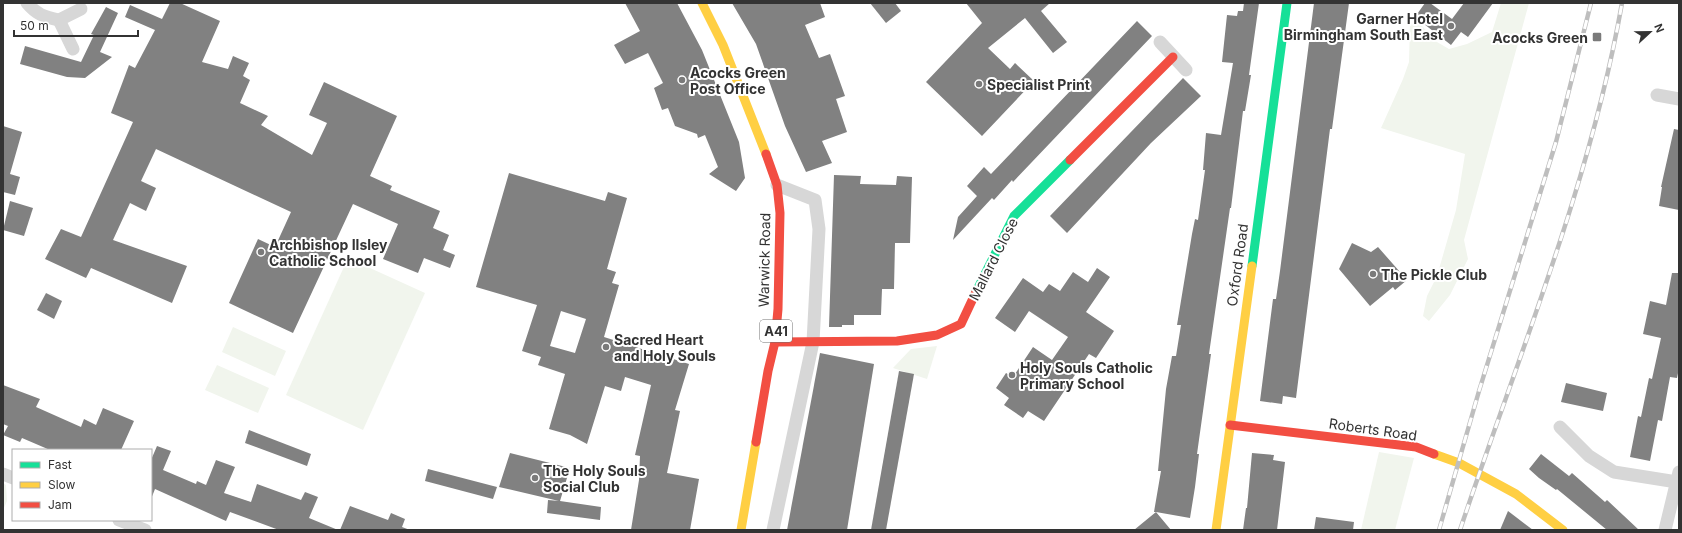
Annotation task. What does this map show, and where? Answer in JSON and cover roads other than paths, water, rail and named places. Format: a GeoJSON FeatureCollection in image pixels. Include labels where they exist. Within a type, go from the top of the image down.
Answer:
{"type":"FeatureCollection","features":[{"type":"Feature","properties":{"kind":"main road","name":"Warwick Road"},"geometry":{"type":"LineString","coordinates":[[702,3],[713,23],[747,102],[777,185],[780,213],[778,302],[775,342],[768,371],[741,530]]}},
{"type":"Feature","properties":{"kind":"main road","name":"Oxford Road"},"geometry":{"type":"LineString","coordinates":[[1216,530],[1287,3]]}},
{"type":"Feature","properties":{"kind":"main road","name":"Mallard Close"},"geometry":{"type":"LineString","coordinates":[[775,342],[888,342],[940,334],[951,331],[961,324],[1014,216],[1173,57]]}},
{"type":"Feature","properties":{"kind":"main road","name":"Roberts Road"},"geometry":{"type":"LineString","coordinates":[[1230,426],[1416,448],[1459,463],[1516,494],[1563,530]]}},
{"type":"Feature","properties":{"kind":"street"},"geometry":{"type":"LineString","coordinates":[[27,3],[38,15],[58,20],[81,9]]}},
{"type":"Feature","properties":{"kind":"street"},"geometry":{"type":"LineString","coordinates":[[58,20],[72,49]]}},
{"type":"Feature","properties":{"kind":"street"},"geometry":{"type":"LineString","coordinates":[[1160,42],[1186,70]]}},
{"type":"Feature","properties":{"kind":"street"},"geometry":{"type":"LineString","coordinates":[[1657,95],[1679,99]]}},
{"type":"Feature","properties":{"kind":"street"},"geometry":{"type":"LineString","coordinates":[[774,530],[813,342],[819,229],[815,200],[777,185]]}},
{"type":"Feature","properties":{"kind":"street"},"geometry":{"type":"LineString","coordinates":[[1560,427],[1590,456],[1614,472],[1678,477],[1665,530]]}},
{"type":"Feature","properties":{"kind":"street"},"geometry":{"type":"LineString","coordinates":[[122,521],[145,530]]}},
{"type":"Feature","properties":{"kind":"railway"},"geometry":{"type":"LineString","coordinates":[[1439,530],[1479,391],[1556,142],[1591,3]]}},
{"type":"Feature","properties":{"kind":"railway"},"geometry":{"type":"LineString","coordinates":[[1460,530],[1551,270],[1572,204],[1608,71],[1622,3]]}},
{"type":"Feature","properties":{"kind":"place","name":"Garner Hotel Birmingham South East"},"geometry":{"type":"Point","coordinates":[1451,26]}},
{"type":"Feature","properties":{"kind":"place","name":"Acocks Green"},"geometry":{"type":"Point","coordinates":[1597,37]}},
{"type":"Feature","properties":{"kind":"place","name":"Acocks Green Post Office"},"geometry":{"type":"Point","coordinates":[682,80]}},
{"type":"Feature","properties":{"kind":"place","name":"Specialist Print"},"geometry":{"type":"Point","coordinates":[979,84]}},
{"type":"Feature","properties":{"kind":"place","name":"Archbishop Ilsley Catholic School"},"geometry":{"type":"Point","coordinates":[261,252]}},
{"type":"Feature","properties":{"kind":"place","name":"The Pickle Club"},"geometry":{"type":"Point","coordinates":[1373,274]}},
{"type":"Feature","properties":{"kind":"place","name":"Sacred Heart and Holy Souls"},"geometry":{"type":"Point","coordinates":[606,347]}},
{"type":"Feature","properties":{"kind":"place","name":"Holy Souls Catholic Primary School"},"geometry":{"type":"Point","coordinates":[1012,375]}},
{"type":"Feature","properties":{"kind":"place","name":"The Holy Souls Social Club"},"geometry":{"type":"Point","coordinates":[535,478]}}]}
